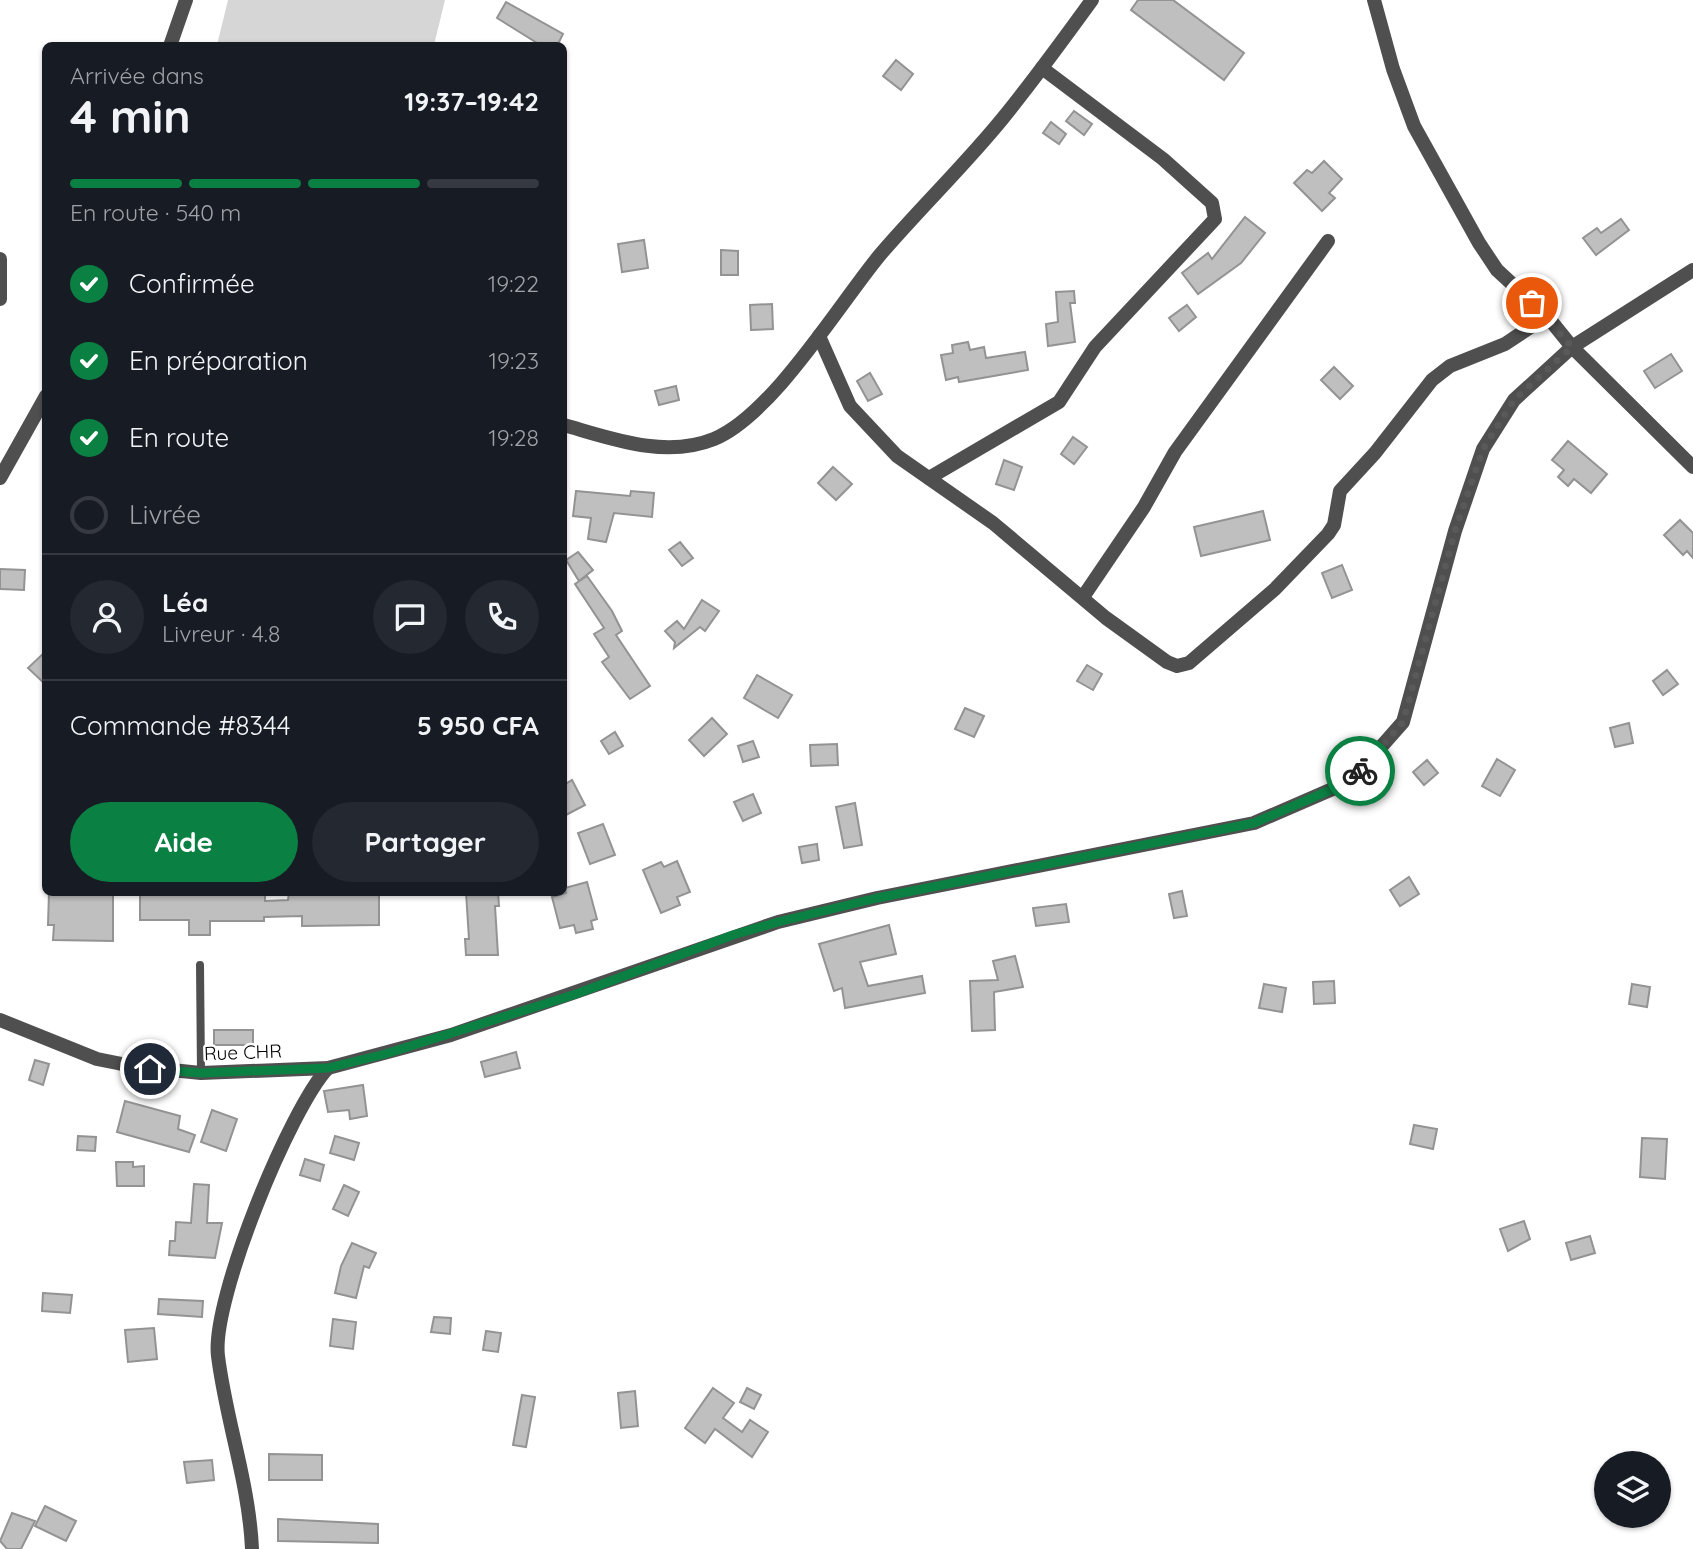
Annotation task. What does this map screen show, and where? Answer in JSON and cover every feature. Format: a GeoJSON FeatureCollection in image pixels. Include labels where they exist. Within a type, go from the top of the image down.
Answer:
{"type":"FeatureCollection","features":[{"type":"Feature","properties":{"kind":"street"},"geometry":{"type":"LineString","coordinates":[[171,42],[186,0]]}},
{"type":"Feature","properties":{"kind":"street"},"geometry":{"type":"LineString","coordinates":[[567,426],[648,446],[714,439],[757,407],[808,353],[842,302],[889,245],[1002,119],[1092,0]]}},
{"type":"Feature","properties":{"kind":"street"},"geometry":{"type":"LineString","coordinates":[[1374,0],[1392,69],[1414,126],[1451,198],[1497,270],[1547,316],[1572,347],[1693,467]]}},
{"type":"Feature","properties":{"kind":"street"},"geometry":{"type":"LineString","coordinates":[[929,478],[1059,402],[1095,348],[1140,303],[1215,219],[1212,203],[1163,159],[1042,68]]}},
{"type":"Feature","properties":{"kind":"street"},"geometry":{"type":"LineString","coordinates":[[1083,597],[1144,507],[1175,452],[1328,241]]}},
{"type":"Feature","properties":{"kind":"street"},"geometry":{"type":"LineString","coordinates":[[0,259],[0,299]]}},
{"type":"Feature","properties":{"kind":"street","name":"Rue CHR"},"geometry":{"type":"LineString","coordinates":[[0,1020],[97,1059],[132,1066],[201,1073],[328,1068],[451,1035],[767,925],[877,898],[1254,823],[1351,781],[1403,722],[1455,531],[1483,449],[1514,400],[1572,347],[1693,270]]}},
{"type":"Feature","properties":{"kind":"street"},"geometry":{"type":"LineString","coordinates":[[819,336],[850,406],[897,456],[993,523],[1106,618],[1167,662],[1178,666],[1189,663],[1275,589],[1328,534],[1334,525],[1340,491],[1432,380],[1450,366],[1505,344],[1547,316]]}},
{"type":"Feature","properties":{"kind":"street"},"geometry":{"type":"LineString","coordinates":[[808,353],[826,356]]}},
{"type":"Feature","properties":{"kind":"street"},"geometry":{"type":"LineString","coordinates":[[0,478],[42,403]]}},
{"type":"Feature","properties":{"kind":"street"},"geometry":{"type":"LineString","coordinates":[[252,1549],[247,1489],[217,1354],[219,1312],[231,1272],[297,1110],[312,1084],[328,1068]]}},
{"type":"Feature","properties":{"kind":"lane"},"geometry":{"type":"LineString","coordinates":[[200,965],[201,1073]]}},
{"type":"Feature","properties":{"kind":"shaded area"},"geometry":{"type":"Polygon","coordinates":[[[228,0],[445,0],[435,42],[218,42],[228,0]]]}},
{"type":"Feature","properties":{"kind":"building"},"geometry":{"type":"Polygon","coordinates":[[[1138,0],[1173,0],[1244,53],[1224,80],[1131,10],[1138,0]]]}},
{"type":"Feature","properties":{"kind":"building"},"geometry":{"type":"Polygon","coordinates":[[[506,2],[563,34],[559,42],[536,42],[497,18],[506,2]]]}},
{"type":"Feature","properties":{"kind":"building"},"geometry":{"type":"Polygon","coordinates":[[[896,60],[913,74],[901,90],[883,76],[896,60]]]}},
{"type":"Feature","properties":{"kind":"building"},"geometry":{"type":"Polygon","coordinates":[[[1074,111],[1092,124],[1084,135],[1066,121],[1074,111]]]}},
{"type":"Feature","properties":{"kind":"building"},"geometry":{"type":"Polygon","coordinates":[[[1051,122],[1066,134],[1059,144],[1043,133],[1051,122]]]}},
{"type":"Feature","properties":{"kind":"building"},"geometry":{"type":"Polygon","coordinates":[[[1324,161],[1342,179],[1329,193],[1335,198],[1322,211],[1294,183],[1307,170],[1312,173],[1324,161]]]}},
{"type":"Feature","properties":{"kind":"building"},"geometry":{"type":"Polygon","coordinates":[[[1245,217],[1265,233],[1241,263],[1198,294],[1182,273],[1208,253],[1212,259],[1245,217]]]}},
{"type":"Feature","properties":{"kind":"building"},"geometry":{"type":"Polygon","coordinates":[[[1621,219],[1629,230],[1596,255],[1583,238],[1597,228],[1601,233],[1621,219]]]}},
{"type":"Feature","properties":{"kind":"building"},"geometry":{"type":"Polygon","coordinates":[[[644,240],[648,268],[622,272],[618,244],[644,240]]]}},
{"type":"Feature","properties":{"kind":"building"},"geometry":{"type":"Polygon","coordinates":[[[721,250],[738,251],[738,275],[721,275],[721,250]]]}},
{"type":"Feature","properties":{"kind":"building"},"geometry":{"type":"Polygon","coordinates":[[[1074,291],[1075,303],[1070,303],[1075,342],[1048,346],[1046,324],[1058,322],[1056,292],[1074,291]]]}},
{"type":"Feature","properties":{"kind":"building"},"geometry":{"type":"Polygon","coordinates":[[[772,304],[773,329],[751,330],[750,305],[772,304]]]}},
{"type":"Feature","properties":{"kind":"building"},"geometry":{"type":"Polygon","coordinates":[[[1187,305],[1196,317],[1179,331],[1169,318],[1187,305]]]}},
{"type":"Feature","properties":{"kind":"building"},"geometry":{"type":"Polygon","coordinates":[[[968,342],[970,350],[984,347],[986,358],[1025,352],[1028,370],[959,382],[958,377],[946,380],[941,355],[953,353],[952,345],[968,342]]]}},
{"type":"Feature","properties":{"kind":"building"},"geometry":{"type":"Polygon","coordinates":[[[1671,354],[1682,371],[1655,388],[1644,371],[1671,354]]]}},
{"type":"Feature","properties":{"kind":"building"},"geometry":{"type":"Polygon","coordinates":[[[1334,367],[1353,386],[1340,399],[1321,380],[1334,367]]]}},
{"type":"Feature","properties":{"kind":"building"},"geometry":{"type":"Polygon","coordinates":[[[870,373],[882,394],[868,401],[857,381],[870,373]]]}},
{"type":"Feature","properties":{"kind":"building"},"geometry":{"type":"Polygon","coordinates":[[[676,386],[679,400],[659,405],[655,391],[676,386]]]}},
{"type":"Feature","properties":{"kind":"building"},"geometry":{"type":"Polygon","coordinates":[[[1073,437],[1087,447],[1074,464],[1061,454],[1073,437]]]}},
{"type":"Feature","properties":{"kind":"building"},"geometry":{"type":"Polygon","coordinates":[[[1568,441],[1607,474],[1591,493],[1574,479],[1568,486],[1558,477],[1564,470],[1552,460],[1568,441]]]}},
{"type":"Feature","properties":{"kind":"building"},"geometry":{"type":"Polygon","coordinates":[[[1004,460],[1022,467],[1014,490],[996,484],[1004,460]]]}},
{"type":"Feature","properties":{"kind":"building"},"geometry":{"type":"Polygon","coordinates":[[[833,467],[852,484],[836,500],[818,483],[833,467]]]}},
{"type":"Feature","properties":{"kind":"building"},"geometry":{"type":"Polygon","coordinates":[[[576,491],[630,496],[631,491],[654,493],[652,517],[614,513],[606,542],[588,539],[591,518],[573,516],[576,491]]]}},
{"type":"Feature","properties":{"kind":"building"},"geometry":{"type":"Polygon","coordinates":[[[1263,511],[1270,540],[1201,556],[1194,527],[1263,511]]]}},
{"type":"Feature","properties":{"kind":"building"},"geometry":{"type":"Polygon","coordinates":[[[1680,520],[1693,533],[1693,558],[1687,551],[1683,555],[1664,535],[1680,520]]]}},
{"type":"Feature","properties":{"kind":"building"},"geometry":{"type":"Polygon","coordinates":[[[680,542],[693,558],[682,566],[669,550],[680,542]]]}},
{"type":"Feature","properties":{"kind":"building"},"geometry":{"type":"Polygon","coordinates":[[[578,552],[593,570],[579,581],[567,559],[578,552]]]}},
{"type":"Feature","properties":{"kind":"building"},"geometry":{"type":"Polygon","coordinates":[[[1342,565],[1352,590],[1332,598],[1322,573],[1342,565]]]}},
{"type":"Feature","properties":{"kind":"building"},"geometry":{"type":"Polygon","coordinates":[[[0,569],[25,570],[24,590],[0,589],[0,569]]]}},
{"type":"Feature","properties":{"kind":"building"},"geometry":{"type":"Polygon","coordinates":[[[587,576],[612,611],[622,631],[616,635],[650,686],[630,699],[602,662],[609,657],[594,634],[604,628],[575,584],[587,576]]]}},
{"type":"Feature","properties":{"kind":"building"},"geometry":{"type":"Polygon","coordinates":[[[702,600],[719,611],[705,631],[700,627],[674,648],[675,642],[665,631],[677,621],[684,629],[702,600]]]}},
{"type":"Feature","properties":{"kind":"building"},"geometry":{"type":"Polygon","coordinates":[[[42,655],[42,681],[28,668],[42,655]]]}},
{"type":"Feature","properties":{"kind":"building"},"geometry":{"type":"Polygon","coordinates":[[[1087,665],[1102,674],[1093,690],[1077,681],[1087,665]]]}},
{"type":"Feature","properties":{"kind":"building"},"geometry":{"type":"Polygon","coordinates":[[[1667,670],[1678,684],[1663,695],[1653,681],[1667,670]]]}},
{"type":"Feature","properties":{"kind":"building"},"geometry":{"type":"Polygon","coordinates":[[[757,675],[792,695],[778,718],[744,698],[757,675]]]}},
{"type":"Feature","properties":{"kind":"building"},"geometry":{"type":"Polygon","coordinates":[[[965,708],[984,716],[974,737],[955,729],[965,708]]]}},
{"type":"Feature","properties":{"kind":"building"},"geometry":{"type":"Polygon","coordinates":[[[712,718],[727,734],[704,756],[689,740],[712,718]]]}},
{"type":"Feature","properties":{"kind":"building"},"geometry":{"type":"Polygon","coordinates":[[[1629,723],[1633,743],[1615,747],[1610,728],[1629,723]]]}},
{"type":"Feature","properties":{"kind":"building"},"geometry":{"type":"Polygon","coordinates":[[[615,732],[623,746],[609,754],[601,741],[615,732]]]}},
{"type":"Feature","properties":{"kind":"building"},"geometry":{"type":"Polygon","coordinates":[[[753,741],[759,757],[743,762],[738,746],[753,741]]]}},
{"type":"Feature","properties":{"kind":"building"},"geometry":{"type":"Polygon","coordinates":[[[837,744],[838,765],[811,766],[810,745],[837,744]]]}},
{"type":"Feature","properties":{"kind":"building"},"geometry":{"type":"Polygon","coordinates":[[[1497,759],[1515,770],[1500,796],[1482,786],[1497,759]]]}},
{"type":"Feature","properties":{"kind":"building"},"geometry":{"type":"Polygon","coordinates":[[[1427,760],[1438,773],[1424,785],[1413,772],[1427,760]]]}},
{"type":"Feature","properties":{"kind":"building"},"geometry":{"type":"Polygon","coordinates":[[[572,780],[585,805],[567,814],[567,783],[572,780]]]}},
{"type":"Feature","properties":{"kind":"building"},"geometry":{"type":"Polygon","coordinates":[[[753,794],[761,813],[743,821],[734,802],[753,794]]]}},
{"type":"Feature","properties":{"kind":"building"},"geometry":{"type":"Polygon","coordinates":[[[855,803],[862,845],[844,848],[836,807],[855,803]]]}},
{"type":"Feature","properties":{"kind":"building"},"geometry":{"type":"Polygon","coordinates":[[[603,824],[615,855],[590,864],[578,833],[603,824]]]}},
{"type":"Feature","properties":{"kind":"building"},"geometry":{"type":"Polygon","coordinates":[[[817,844],[819,860],[802,863],[799,847],[817,844]]]}},
{"type":"Feature","properties":{"kind":"building"},"geometry":{"type":"Polygon","coordinates":[[[677,861],[690,892],[677,897],[680,905],[661,913],[643,870],[661,862],[664,867],[677,861]]]}},
{"type":"Feature","properties":{"kind":"building"},"geometry":{"type":"Polygon","coordinates":[[[1409,877],[1419,894],[1400,906],[1390,890],[1409,877]]]}},
{"type":"Feature","properties":{"kind":"building"},"geometry":{"type":"Polygon","coordinates":[[[587,882],[597,919],[591,921],[593,929],[576,933],[574,925],[560,928],[552,897],[567,896],[567,887],[587,882]]]}},
{"type":"Feature","properties":{"kind":"building"},"geometry":{"type":"Polygon","coordinates":[[[1182,891],[1187,916],[1174,918],[1169,894],[1182,891]]]}},
{"type":"Feature","properties":{"kind":"building"},"geometry":{"type":"Polygon","coordinates":[[[49,896],[113,896],[113,941],[53,940],[54,925],[48,925],[49,896]]]}},
{"type":"Feature","properties":{"kind":"building"},"geometry":{"type":"Polygon","coordinates":[[[140,896],[265,896],[265,901],[288,900],[288,896],[379,896],[379,925],[302,926],[302,916],[264,917],[264,921],[210,921],[210,935],[189,935],[189,920],[140,920],[140,896]]]}},
{"type":"Feature","properties":{"kind":"building"},"geometry":{"type":"Polygon","coordinates":[[[466,896],[498,896],[499,906],[495,906],[498,955],[466,955],[465,939],[469,939],[466,896]]]}},
{"type":"Feature","properties":{"kind":"building"},"geometry":{"type":"Polygon","coordinates":[[[1066,904],[1069,922],[1036,926],[1033,908],[1066,904]]]}},
{"type":"Feature","properties":{"kind":"building"},"geometry":{"type":"Polygon","coordinates":[[[889,925],[896,954],[860,962],[868,986],[922,976],[925,993],[845,1008],[842,988],[834,991],[819,944],[889,925]]]}},
{"type":"Feature","properties":{"kind":"building"},"geometry":{"type":"Polygon","coordinates":[[[1015,956],[1023,987],[994,992],[995,1030],[972,1031],[970,981],[998,980],[993,961],[1015,956]]]}},
{"type":"Feature","properties":{"kind":"building"},"geometry":{"type":"Polygon","coordinates":[[[1334,981],[1335,1003],[1314,1004],[1313,982],[1334,981]]]}},
{"type":"Feature","properties":{"kind":"building"},"geometry":{"type":"Polygon","coordinates":[[[1264,984],[1286,988],[1282,1012],[1259,1008],[1264,984]]]}},
{"type":"Feature","properties":{"kind":"building"},"geometry":{"type":"Polygon","coordinates":[[[1632,984],[1650,987],[1647,1007],[1629,1004],[1632,984]]]}},
{"type":"Feature","properties":{"kind":"building"},"geometry":{"type":"Polygon","coordinates":[[[214,1030],[253,1030],[253,1045],[214,1045],[214,1030]]]}},
{"type":"Feature","properties":{"kind":"building"},"geometry":{"type":"Polygon","coordinates":[[[516,1052],[520,1068],[485,1077],[481,1062],[516,1052]]]}},
{"type":"Feature","properties":{"kind":"building"},"geometry":{"type":"Polygon","coordinates":[[[35,1060],[49,1064],[43,1085],[29,1080],[35,1060]]]}},
{"type":"Feature","properties":{"kind":"building"},"geometry":{"type":"Polygon","coordinates":[[[363,1085],[367,1116],[350,1119],[349,1110],[328,1112],[324,1091],[363,1085]]]}},
{"type":"Feature","properties":{"kind":"building"},"geometry":{"type":"Polygon","coordinates":[[[125,1101],[180,1116],[178,1129],[195,1135],[189,1152],[117,1132],[125,1101]]]}},
{"type":"Feature","properties":{"kind":"building"},"geometry":{"type":"Polygon","coordinates":[[[212,1110],[237,1119],[226,1151],[201,1142],[212,1110]]]}},
{"type":"Feature","properties":{"kind":"building"},"geometry":{"type":"Polygon","coordinates":[[[1414,1125],[1437,1129],[1433,1149],[1410,1144],[1414,1125]]]}},
{"type":"Feature","properties":{"kind":"building"},"geometry":{"type":"Polygon","coordinates":[[[78,1136],[96,1137],[95,1151],[77,1150],[78,1136]]]}},
{"type":"Feature","properties":{"kind":"building"},"geometry":{"type":"Polygon","coordinates":[[[335,1136],[359,1143],[354,1160],[330,1153],[335,1136]]]}},
{"type":"Feature","properties":{"kind":"building"},"geometry":{"type":"Polygon","coordinates":[[[1642,1138],[1667,1139],[1665,1179],[1640,1177],[1642,1138]]]}},
{"type":"Feature","properties":{"kind":"building"},"geometry":{"type":"Polygon","coordinates":[[[305,1159],[324,1165],[320,1181],[300,1175],[305,1159]]]}},
{"type":"Feature","properties":{"kind":"building"},"geometry":{"type":"Polygon","coordinates":[[[116,1162],[133,1162],[133,1167],[144,1166],[144,1186],[117,1186],[116,1162]]]}},
{"type":"Feature","properties":{"kind":"building"},"geometry":{"type":"Polygon","coordinates":[[[194,1184],[209,1185],[207,1223],[222,1223],[215,1258],[169,1255],[170,1241],[175,1241],[176,1222],[191,1223],[194,1184]]]}},
{"type":"Feature","properties":{"kind":"building"},"geometry":{"type":"Polygon","coordinates":[[[344,1185],[359,1192],[348,1216],[333,1209],[344,1185]]]}},
{"type":"Feature","properties":{"kind":"building"},"geometry":{"type":"Polygon","coordinates":[[[1524,1221],[1530,1239],[1508,1251],[1500,1229],[1524,1221]]]}},
{"type":"Feature","properties":{"kind":"building"},"geometry":{"type":"Polygon","coordinates":[[[1590,1236],[1595,1253],[1571,1260],[1566,1243],[1590,1236]]]}},
{"type":"Feature","properties":{"kind":"building"},"geometry":{"type":"Polygon","coordinates":[[[352,1243],[376,1253],[369,1268],[364,1266],[356,1298],[335,1293],[341,1266],[352,1243]]]}},
{"type":"Feature","properties":{"kind":"building"},"geometry":{"type":"Polygon","coordinates":[[[43,1293],[72,1295],[70,1313],[42,1311],[43,1293]]]}},
{"type":"Feature","properties":{"kind":"building"},"geometry":{"type":"Polygon","coordinates":[[[159,1299],[203,1301],[202,1317],[158,1314],[159,1299]]]}},
{"type":"Feature","properties":{"kind":"building"},"geometry":{"type":"Polygon","coordinates":[[[434,1317],[451,1318],[450,1334],[431,1332],[434,1317]]]}},
{"type":"Feature","properties":{"kind":"building"},"geometry":{"type":"Polygon","coordinates":[[[333,1319],[356,1322],[353,1349],[330,1346],[333,1319]]]}},
{"type":"Feature","properties":{"kind":"building"},"geometry":{"type":"Polygon","coordinates":[[[154,1328],[157,1359],[128,1362],[125,1330],[154,1328]]]}},
{"type":"Feature","properties":{"kind":"building"},"geometry":{"type":"Polygon","coordinates":[[[486,1331],[501,1333],[498,1352],[483,1350],[486,1331]]]}},
{"type":"Feature","properties":{"kind":"building"},"geometry":{"type":"Polygon","coordinates":[[[713,1388],[734,1403],[723,1418],[742,1432],[750,1420],[768,1432],[752,1457],[715,1429],[705,1443],[685,1428],[713,1388]]]}},
{"type":"Feature","properties":{"kind":"building"},"geometry":{"type":"Polygon","coordinates":[[[747,1388],[761,1395],[754,1409],[740,1402],[747,1388]]]}},
{"type":"Feature","properties":{"kind":"building"},"geometry":{"type":"Polygon","coordinates":[[[635,1391],[638,1426],[621,1428],[618,1393],[635,1391]]]}},
{"type":"Feature","properties":{"kind":"building"},"geometry":{"type":"Polygon","coordinates":[[[522,1395],[535,1397],[526,1447],[513,1445],[522,1395]]]}},
{"type":"Feature","properties":{"kind":"building"},"geometry":{"type":"Polygon","coordinates":[[[269,1454],[322,1455],[322,1480],[269,1480],[269,1454]]]}},
{"type":"Feature","properties":{"kind":"building"},"geometry":{"type":"Polygon","coordinates":[[[212,1460],[214,1480],[187,1483],[184,1462],[212,1460]]]}},
{"type":"Feature","properties":{"kind":"building"},"geometry":{"type":"Polygon","coordinates":[[[45,1506],[76,1521],[66,1541],[35,1526],[45,1506]]]}},
{"type":"Feature","properties":{"kind":"building"},"geometry":{"type":"Polygon","coordinates":[[[12,1513],[35,1521],[21,1549],[7,1549],[0,1541],[12,1513]]]}},
{"type":"Feature","properties":{"kind":"building"},"geometry":{"type":"Polygon","coordinates":[[[278,1519],[378,1524],[378,1543],[278,1541],[278,1519]]]}},
{"type":"Feature","properties":{"kind":"way so far"},"geometry":{"type":"LineString","coordinates":[[1360,771],[1403,722],[1455,531],[1483,449],[1514,400],[1572,347],[1547,316],[1532,303]]}},
{"type":"Feature","properties":{"kind":"route"},"geometry":{"type":"LineString","coordinates":[[150,1069],[201,1073],[328,1068],[385,1054],[576,994],[733,935],[778,922],[877,898],[1254,823],[1351,781],[1360,771]]}}]}
